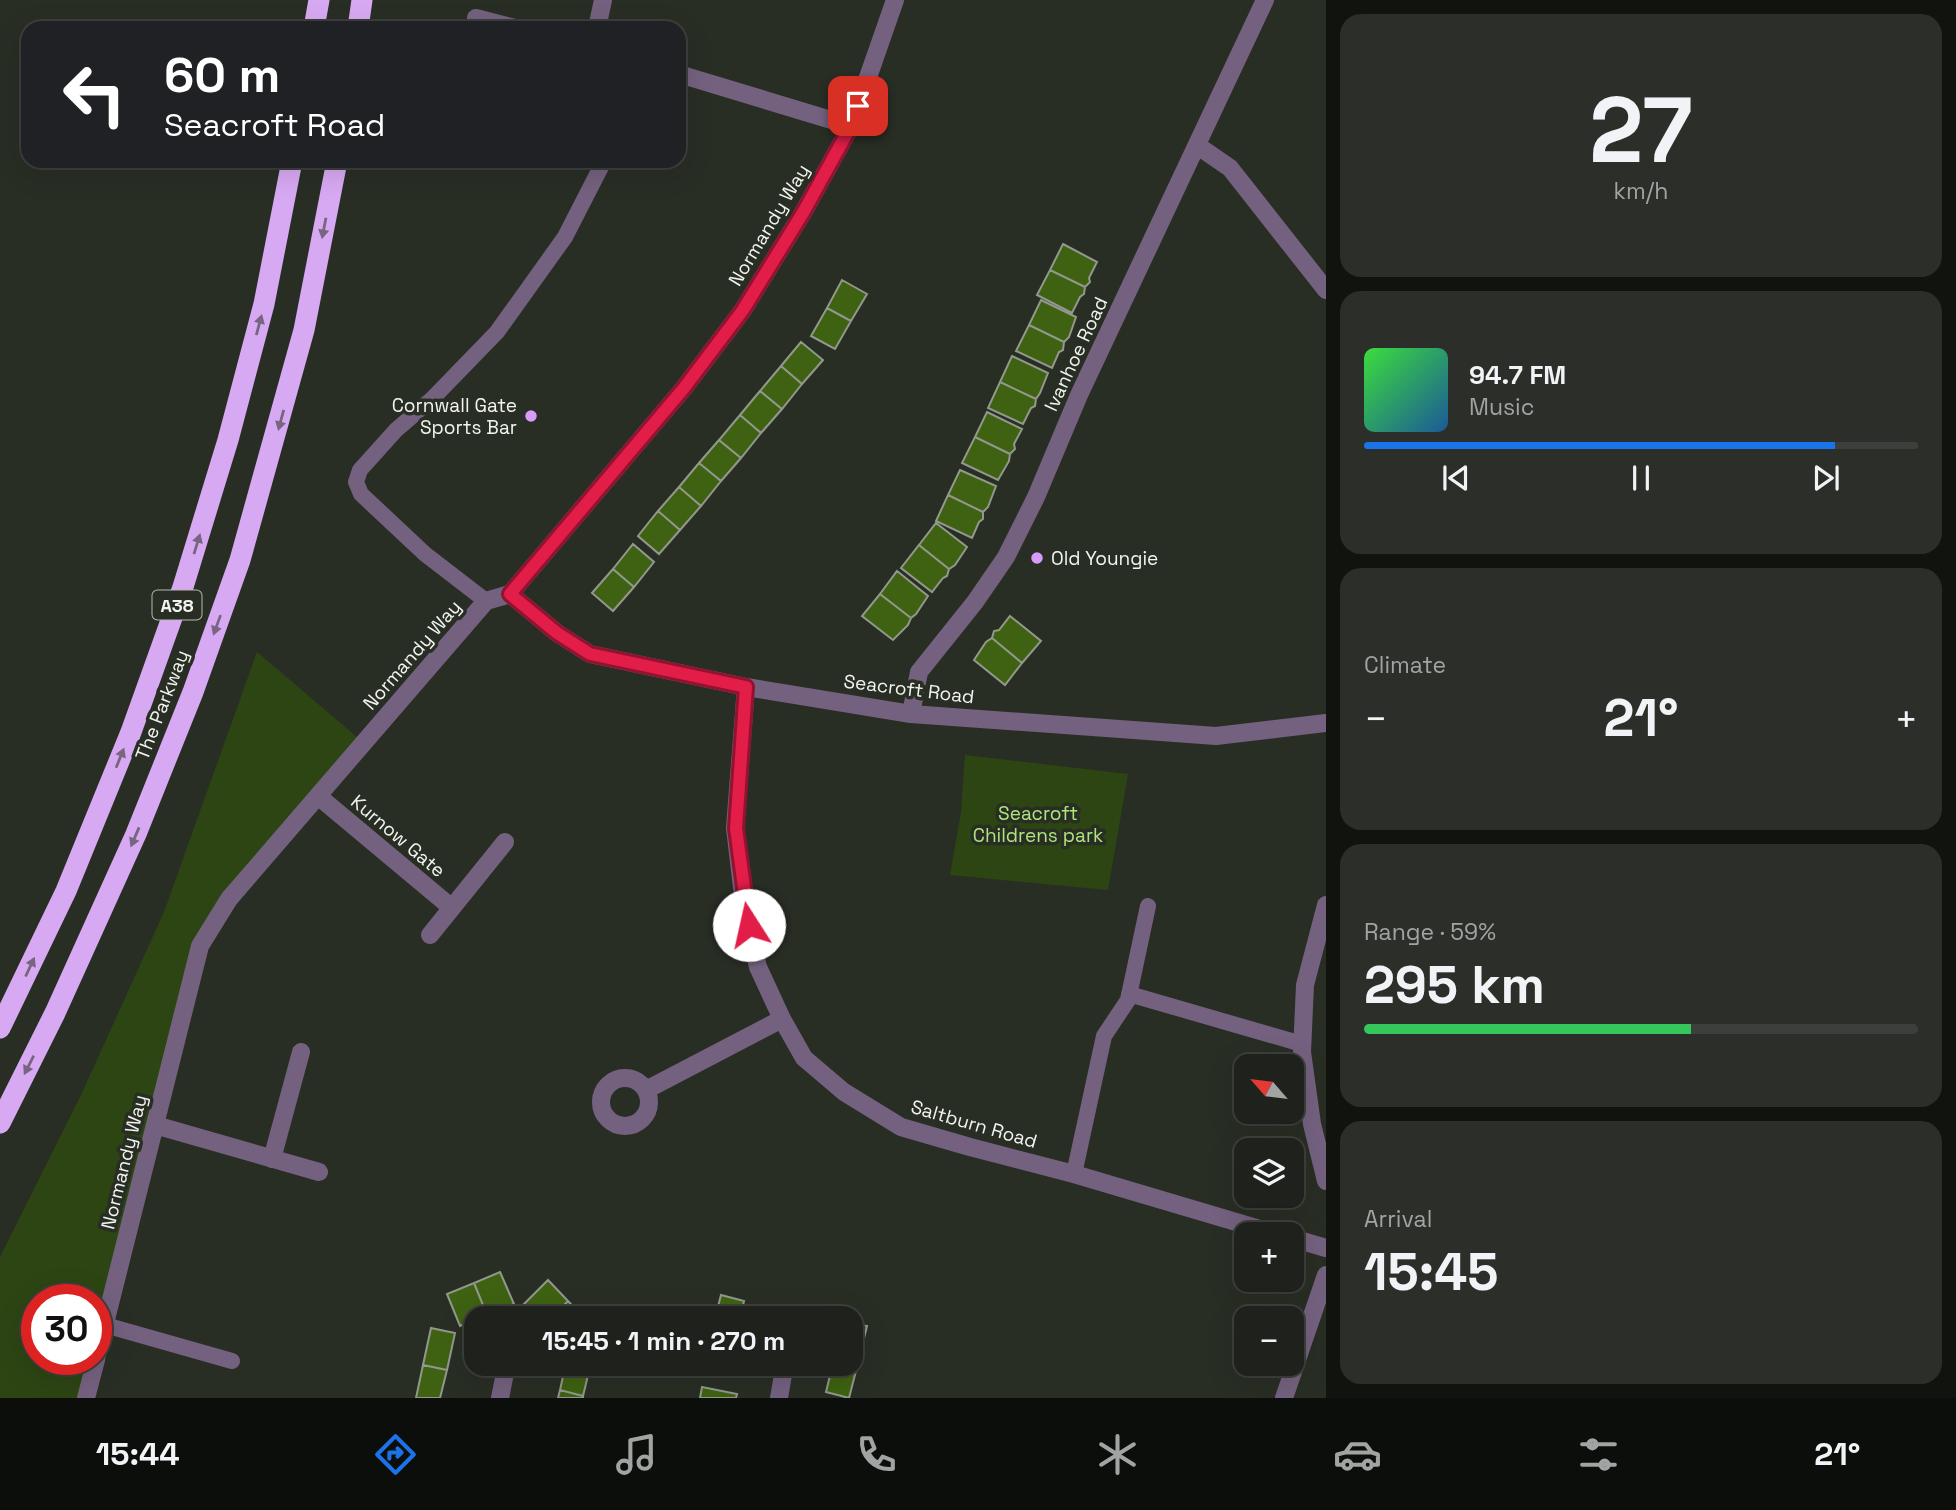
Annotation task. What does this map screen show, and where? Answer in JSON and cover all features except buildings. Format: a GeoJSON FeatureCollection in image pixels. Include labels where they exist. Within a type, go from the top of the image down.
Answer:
{"type":"FeatureCollection","features":[{"type":"Feature","properties":{"kind":"highway"},"geometry":{"type":"LineString","coordinates":[[315,21],[319,0]]}},
{"type":"Feature","properties":{"kind":"highway"},"geometry":{"type":"LineString","coordinates":[[359,21],[362,0]]}},
{"type":"Feature","properties":{"kind":"highway","name":"The Parkway"},"geometry":{"type":"LineString","coordinates":[[0,1028],[66,891],[131,732],[184,587],[228,440],[264,304],[291,168]]}},
{"type":"Feature","properties":{"kind":"highway","name":"The Parkway"},"geometry":{"type":"LineString","coordinates":[[0,1123],[55,1013],[136,834],[193,692],[240,560],[304,330],[336,168]]}},
{"type":"Feature","properties":{"kind":"street"},"geometry":{"type":"LineString","coordinates":[[598,21],[603,0]]}},
{"type":"Feature","properties":{"kind":"street","name":"Normandy Way"},"geometry":{"type":"LineString","coordinates":[[112,1297],[200,946],[229,899],[486,601],[510,594],[684,388],[743,310],[804,211],[851,126],[895,0]]}},
{"type":"Feature","properties":{"kind":"street","name":"Ivanhoe Road"},"geometry":{"type":"LineString","coordinates":[[911,714],[919,672],[975,602],[1006,557],[1036,497],[1079,395],[1265,0]]}},
{"type":"Feature","properties":{"kind":"street"},"geometry":{"type":"LineString","coordinates":[[477,18],[488,21]]}},
{"type":"Feature","properties":{"kind":"street"},"geometry":{"type":"LineString","coordinates":[[686,76],[851,126]]}},
{"type":"Feature","properties":{"kind":"street"},"geometry":{"type":"LineString","coordinates":[[1198,146],[1230,168],[1326,290]]}},
{"type":"Feature","properties":{"kind":"street","name":"Seacroft Road"},"geometry":{"type":"LineString","coordinates":[[510,594],[557,633],[590,654],[746,687],[911,714],[1216,736],[1326,723]]}},
{"type":"Feature","properties":{"kind":"street","name":"Saltburn Road"},"geometry":{"type":"LineString","coordinates":[[746,687],[736,828],[744,904],[758,967],[804,1058],[844,1092],[901,1127],[1236,1222]]}},
{"type":"Feature","properties":{"kind":"street","name":"Kurnow Gate"},"geometry":{"type":"LineString","coordinates":[[318,796],[452,908]]}},
{"type":"Feature","properties":{"kind":"street","name":"Kurnow Gate"},"geometry":{"type":"LineString","coordinates":[[430,935],[505,842]]}},
{"type":"Feature","properties":{"kind":"street"},"geometry":{"type":"LineString","coordinates":[[1326,905],[1305,985],[1302,1044],[1312,1124],[1326,1181]]}},
{"type":"Feature","properties":{"kind":"street"},"geometry":{"type":"LineString","coordinates":[[646,1090],[782,1019]]}},
{"type":"Feature","properties":{"kind":"street"},"geometry":{"type":"LineString","coordinates":[[272,1159],[301,1052]]}},
{"type":"Feature","properties":{"kind":"street"},"geometry":{"type":"LineString","coordinates":[[155,1125],[319,1172]]}},
{"type":"Feature","properties":{"kind":"street"},"geometry":{"type":"LineString","coordinates":[[1304,1242],[1326,1248]]}},
{"type":"Feature","properties":{"kind":"street"},"geometry":{"type":"LineString","coordinates":[[1284,1398],[1326,1275]]}},
{"type":"Feature","properties":{"kind":"street","name":"Normandy Way"},"geometry":{"type":"LineString","coordinates":[[86,1398],[92,1375]]}},
{"type":"Feature","properties":{"kind":"street"},"geometry":{"type":"LineString","coordinates":[[500,1398],[504,1376]]}},
{"type":"Feature","properties":{"kind":"street"},"geometry":{"type":"LineString","coordinates":[[779,1398],[783,1376]]}},
{"type":"Feature","properties":{"kind":"lane"},"geometry":{"type":"LineString","coordinates":[[486,601],[416,545],[361,494],[356,482],[360,470],[396,430],[432,399],[497,332],[565,237],[600,168]]}},
{"type":"Feature","properties":{"kind":"lane"},"geometry":{"type":"LineString","coordinates":[[1074,1174],[1104,1036],[1129,994],[1148,906]]}},
{"type":"Feature","properties":{"kind":"lane"},"geometry":{"type":"LineString","coordinates":[[1129,994],[1302,1044]]}},
{"type":"Feature","properties":{"kind":"lane"},"geometry":{"type":"LineString","coordinates":[[112,1327],[232,1361]]}},
{"type":"Feature","properties":{"kind":"green space"},"geometry":{"type":"Polygon","coordinates":[[[257,652],[364,743],[200,946],[112,1295],[112,1284],[21,1284],[21,1375],[92,1375],[86,1398],[0,1398],[0,1257],[81,1095],[164,912],[257,652]]]}},
{"type":"Feature","properties":{"kind":"green space","name":"Seacroft Childrens park"},"geometry":{"type":"Polygon","coordinates":[[[965,755],[1128,774],[1108,890],[950,875],[961,812],[965,755]]]}},
{"type":"Feature","properties":{"kind":"place","name":"Cornwall Gate Sports Bar"},"geometry":{"type":"Point","coordinates":[531,416]}},
{"type":"Feature","properties":{"kind":"place","name":"Old Youngie"},"geometry":{"type":"Point","coordinates":[1037,558]}},
{"type":"Feature","properties":{"kind":"route"},"geometry":{"type":"LineString","coordinates":[[749,925],[744,904],[736,828],[746,687],[590,654],[557,633],[510,594],[684,388],[743,310],[804,211],[851,126],[858,106]]}}]}
